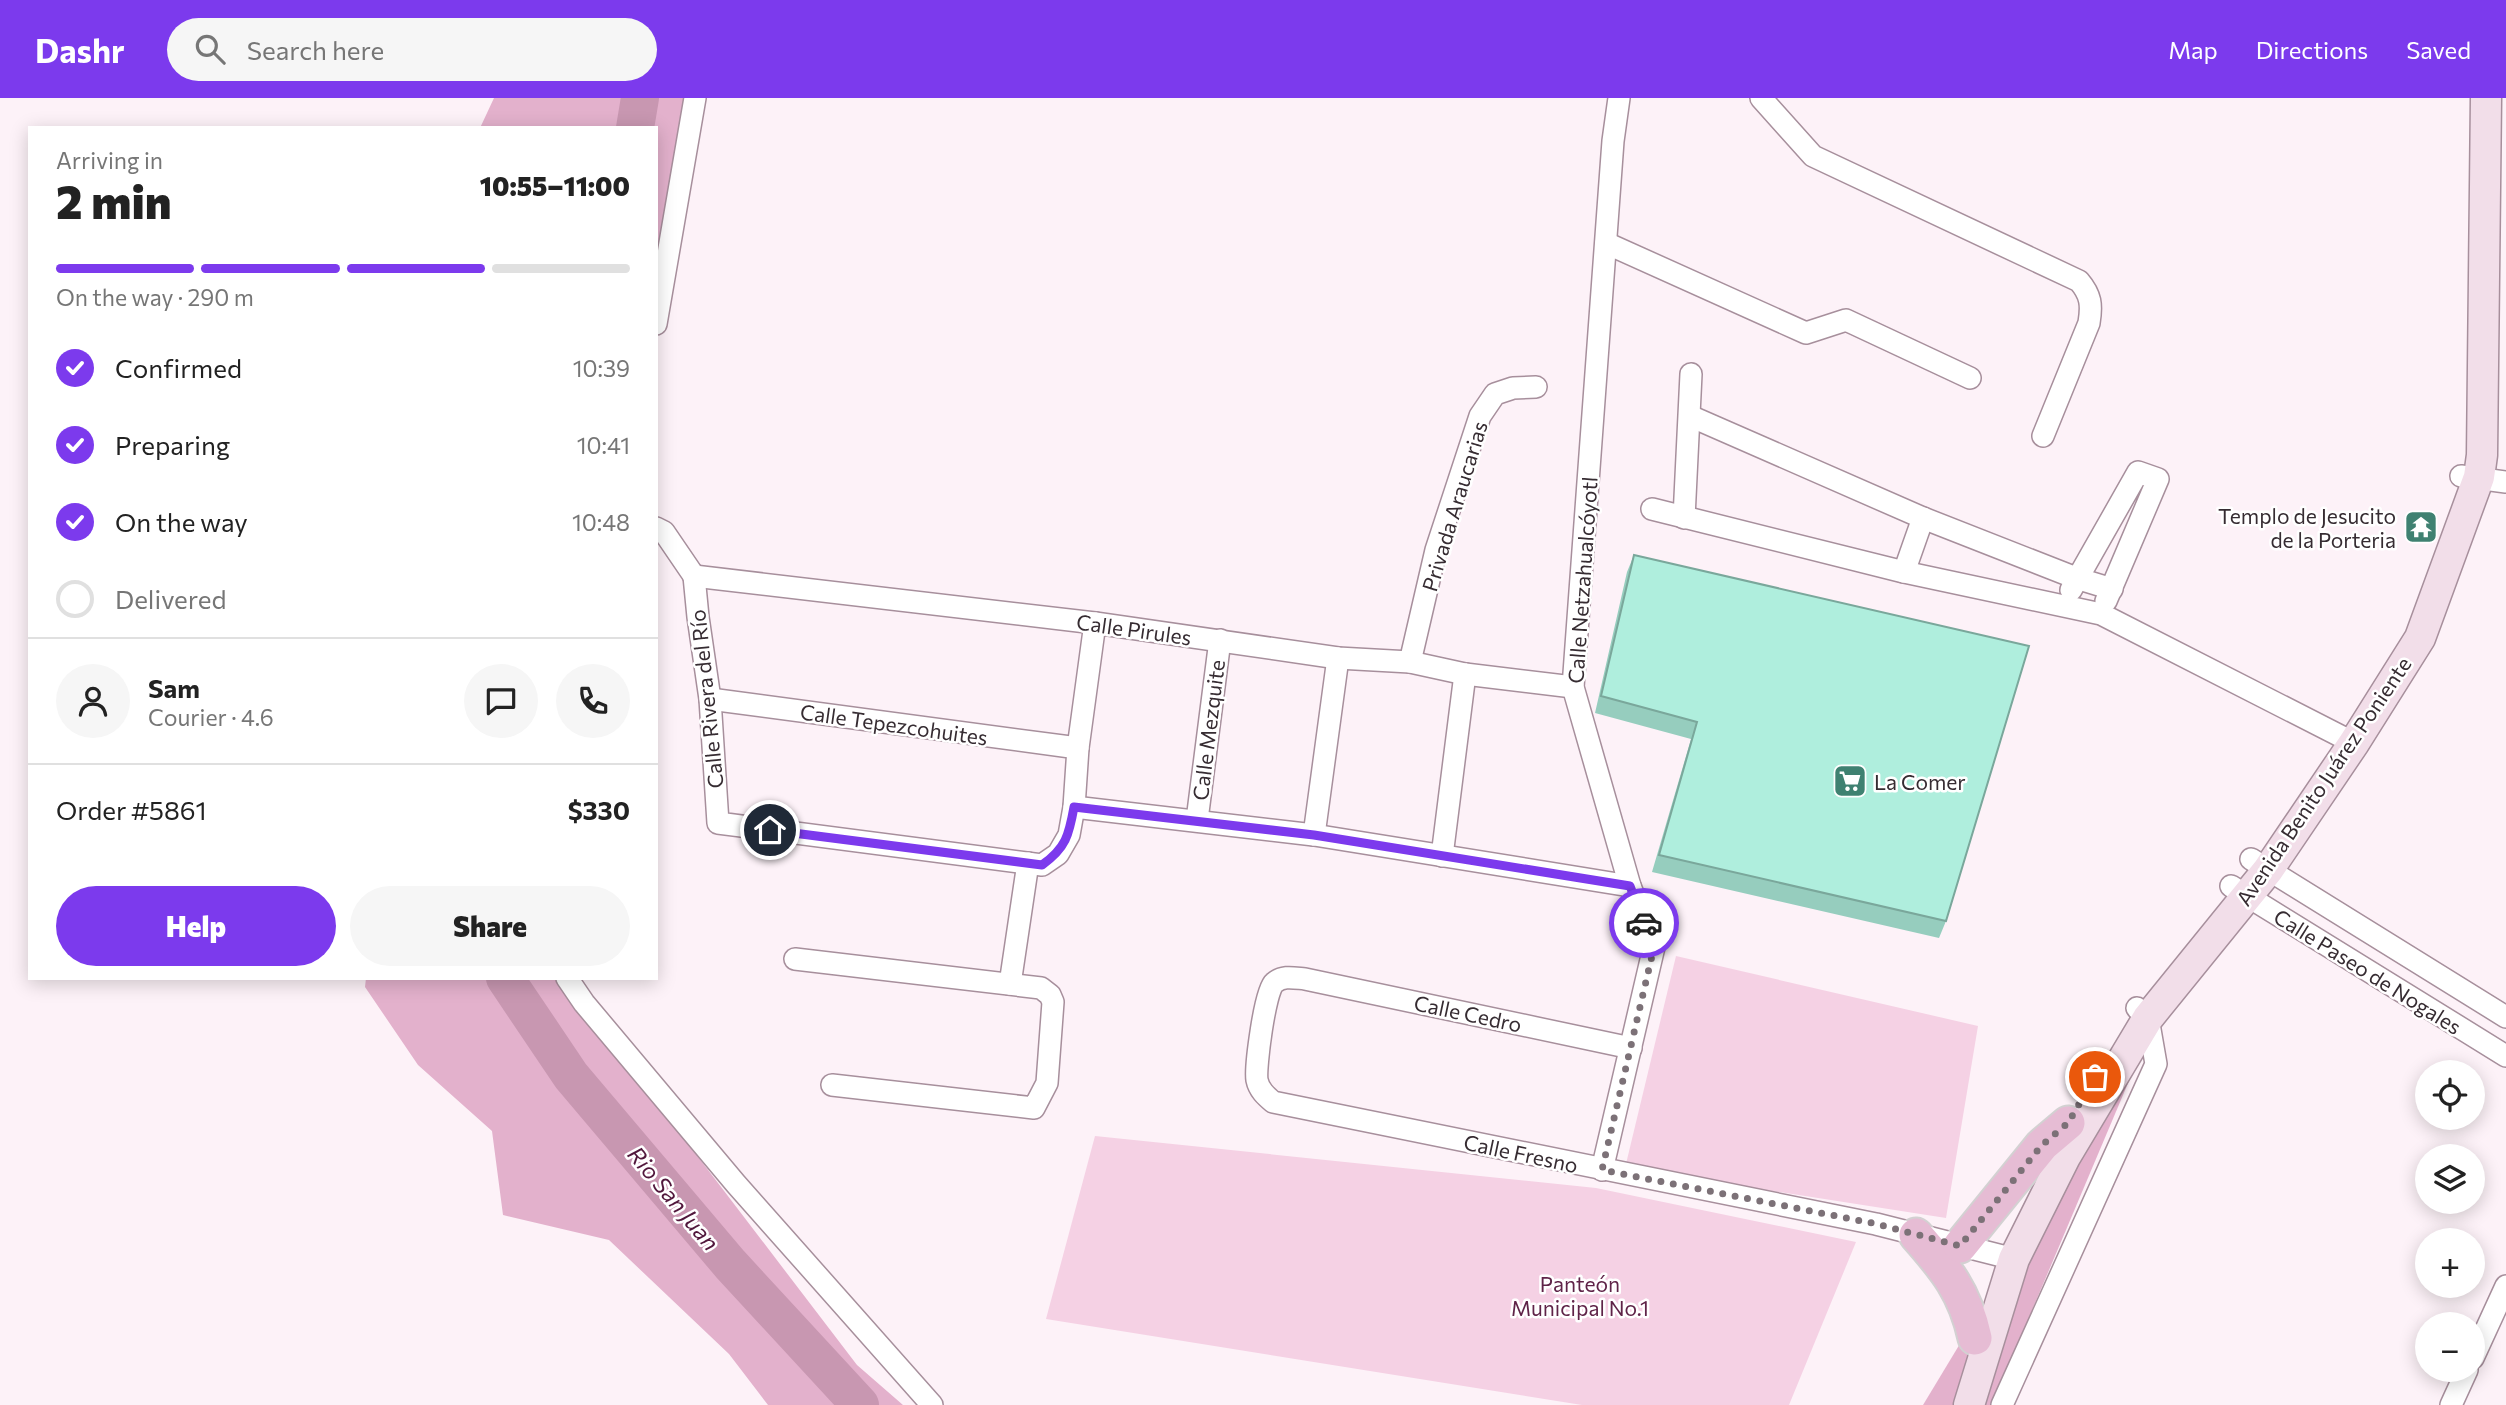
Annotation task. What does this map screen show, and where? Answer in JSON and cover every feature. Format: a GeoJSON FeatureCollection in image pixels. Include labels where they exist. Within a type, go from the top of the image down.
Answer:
{"type":"FeatureCollection","features":[{"type":"Feature","properties":{"kind":"main road","name":"Avenida Benito Juárez Poniente"},"geometry":{"type":"LineString","coordinates":[[2467,98],[2469,454],[2482,479]]}},
{"type":"Feature","properties":{"kind":"main road","name":"Avenida Benito Juárez Poniente"},"geometry":{"type":"LineString","coordinates":[[1956,1405],[1975,1338],[2050,1153],[2068,1123],[2142,1013],[2259,865],[2420,638],[2482,479],[2486,98]]}},
{"type":"Feature","properties":{"kind":"main road","name":"Avenida Benito Juárez Poniente"},"geometry":{"type":"LineString","coordinates":[[1969,1405],[2007,1258],[2142,1013]]}},
{"type":"Feature","properties":{"kind":"main road"},"geometry":{"type":"LineString","coordinates":[[1960,1246],[2042,1145],[2068,1123]]}},
{"type":"Feature","properties":{"kind":"main road"},"geometry":{"type":"LineString","coordinates":[[1916,1235],[1949,1273],[1970,1313],[1975,1338]]}},
{"type":"Feature","properties":{"kind":"street"},"geometry":{"type":"LineString","coordinates":[[658,312],[695,98]]}},
{"type":"Feature","properties":{"kind":"street","name":"Calle Netzahualcóyotl"},"geometry":{"type":"LineString","coordinates":[[1602,1170],[1654,947],[1630,886],[1573,687],[1613,141],[1619,98]]}},
{"type":"Feature","properties":{"kind":"street"},"geometry":{"type":"LineString","coordinates":[[1761,98],[1813,156],[2079,281],[2089,293],[2092,308],[2089,323],[2043,436]]}},
{"type":"Feature","properties":{"kind":"street"},"geometry":{"type":"LineString","coordinates":[[1606,243],[1806,334],[1846,320],[1970,378]]}},
{"type":"Feature","properties":{"kind":"street"},"geometry":{"type":"LineString","coordinates":[[1684,517],[1690,374]]}},
{"type":"Feature","properties":{"kind":"street","name":"Privada Araucarias"},"geometry":{"type":"LineString","coordinates":[[1410,662],[1436,550],[1480,416],[1495,394],[1513,388],[1536,387]]}},
{"type":"Feature","properties":{"kind":"street"},"geometry":{"type":"LineString","coordinates":[[1690,416],[1923,518],[2076,578],[2112,589]]}},
{"type":"Feature","properties":{"kind":"street"},"geometry":{"type":"LineString","coordinates":[[2065,605],[2076,578],[2138,472],[2158,479],[2101,614]]}},
{"type":"Feature","properties":{"kind":"street"},"geometry":{"type":"LineString","coordinates":[[1652,509],[1904,572],[2101,614],[2348,740]]}},
{"type":"Feature","properties":{"kind":"street"},"geometry":{"type":"LineString","coordinates":[[1904,572],[1923,518]]}},
{"type":"Feature","properties":{"kind":"street"},"geometry":{"type":"LineString","coordinates":[[658,529],[664,531],[694,576]]}},
{"type":"Feature","properties":{"kind":"street","name":"Calle Pirules"},"geometry":{"type":"LineString","coordinates":[[694,576],[1095,623],[1338,658],[1410,662],[1465,674],[1573,687]]}},
{"type":"Feature","properties":{"kind":"street","name":"Calle Rivera del Río"},"geometry":{"type":"LineString","coordinates":[[694,576],[710,699],[718,823],[1035,864]]}},
{"type":"Feature","properties":{"kind":"street"},"geometry":{"type":"LineString","coordinates":[[1010,984],[1035,864],[1058,854],[1069,835],[1095,623]]}},
{"type":"Feature","properties":{"kind":"street","name":"Calle Mezquite"},"geometry":{"type":"LineString","coordinates":[[1197,820],[1220,640]]}},
{"type":"Feature","properties":{"kind":"street"},"geometry":{"type":"LineString","coordinates":[[1314,835],[1338,658]]}},
{"type":"Feature","properties":{"kind":"street"},"geometry":{"type":"LineString","coordinates":[[1442,856],[1465,674]]}},
{"type":"Feature","properties":{"kind":"street","name":"Calle Tepezcohuites"},"geometry":{"type":"LineString","coordinates":[[710,699],[1078,748]]}},
{"type":"Feature","properties":{"kind":"street"},"geometry":{"type":"LineString","coordinates":[[1074,807],[1314,835],[1630,886]]}},
{"type":"Feature","properties":{"kind":"street","name":"Calle Paseo de Nogales"},"geometry":{"type":"LineString","coordinates":[[2259,865],[2506,1017]]}},
{"type":"Feature","properties":{"kind":"street","name":"Calle Paseo de Nogales"},"geometry":{"type":"LineString","coordinates":[[2239,891],[2506,1056]]}},
{"type":"Feature","properties":{"kind":"street"},"geometry":{"type":"LineString","coordinates":[[795,959],[1041,988],[1050,995],[1053,1003],[1047,1083],[1034,1108],[832,1085]]}},
{"type":"Feature","properties":{"kind":"street","name":"Calle Cedro"},"geometry":{"type":"LineString","coordinates":[[1273,1102],[1262,1093],[1256,1079],[1266,998],[1272,984],[1283,977],[1305,979],[1631,1048]]}},
{"type":"Feature","properties":{"kind":"street"},"geometry":{"type":"LineString","coordinates":[[568,980],[584,1003],[736,1184],[932,1405]]}},
{"type":"Feature","properties":{"kind":"street"},"geometry":{"type":"LineString","coordinates":[[2002,1405],[2156,1064],[2142,1013]]}},
{"type":"Feature","properties":{"kind":"street","name":"Calle Fresno"},"geometry":{"type":"LineString","coordinates":[[1273,1102],[1877,1224],[2007,1258]]}},
{"type":"Feature","properties":{"kind":"street"},"geometry":{"type":"LineString","coordinates":[[2485,1332],[2506,1286]]}},
{"type":"Feature","properties":{"kind":"street"},"geometry":{"type":"LineString","coordinates":[[2451,1405],[2462,1382]]}},
{"type":"Feature","properties":{"kind":"green space"},"geometry":{"type":"Polygon","coordinates":[[[1676,956],[1978,1026],[1946,1218],[1625,1168],[1676,956]]]}},
{"type":"Feature","properties":{"kind":"green space","name":"Panteón Municipal No.1"},"geometry":{"type":"Polygon","coordinates":[[[1095,1136],[1596,1188],[1856,1242],[1789,1405],[1582,1405],[1046,1319],[1095,1136]]]}},
{"type":"Feature","properties":{"kind":"shaded area"},"geometry":{"type":"Polygon","coordinates":[[[494,98],[688,98],[658,250],[658,126],[481,126],[494,98]]]}},
{"type":"Feature","properties":{"kind":"shaded area"},"geometry":{"type":"Polygon","coordinates":[[[366,980],[557,980],[676,1128],[857,1365],[903,1405],[768,1405],[729,1354],[609,1240],[503,1215],[492,1131],[418,1065],[365,987],[366,980]]]}},
{"type":"Feature","properties":{"kind":"shaded area"},"geometry":{"type":"Polygon","coordinates":[[[2134,1069],[1992,1405],[1923,1405],[2077,1150],[2134,1069]]]}},
{"type":"Feature","properties":{"kind":"building"},"geometry":{"type":"Polygon","coordinates":[[[1634,555],[2029,646],[1946,921],[1659,855],[1697,722],[1601,696],[1634,555]]]}},
{"type":"Feature","properties":{"kind":"waterway","name":"Rio San Juan"},"geometry":{"type":"LineString","coordinates":[[635,126],[640,98]]}},
{"type":"Feature","properties":{"kind":"waterway","name":"Rio San Juan"},"geometry":{"type":"LineString","coordinates":[[506,980],[571,1076],[730,1264],[860,1405]]}},
{"type":"Feature","properties":{"kind":"way so far"},"geometry":{"type":"LineString","coordinates":[[1644,923],[1654,947],[1602,1170],[1877,1224],[1960,1246],[2042,1145],[2068,1123],[2095,1077]]}},
{"type":"Feature","properties":{"kind":"place","name":"Templo de Jesucito de la Porteria"},"geometry":{"type":"Point","coordinates":[2421,527]}},
{"type":"Feature","properties":{"kind":"place","name":"La Comer"},"geometry":{"type":"Point","coordinates":[1850,781]}},
{"type":"Feature","properties":{"kind":"route"},"geometry":{"type":"LineString","coordinates":[[770,830],[1042,865],[1058,854],[1069,835],[1074,807],[1124,812],[1314,835],[1630,886],[1644,923]]}}]}
